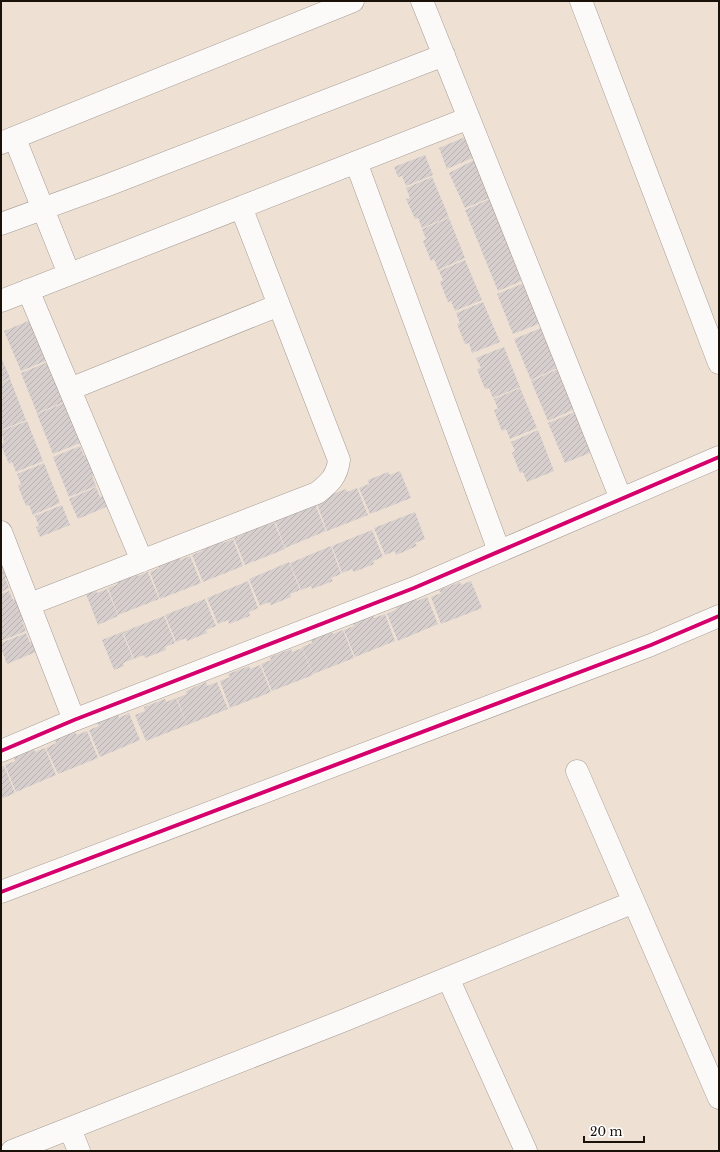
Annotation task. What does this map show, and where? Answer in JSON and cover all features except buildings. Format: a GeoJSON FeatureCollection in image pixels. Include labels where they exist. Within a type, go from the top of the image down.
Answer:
{"type":"FeatureCollection","features":[{"type":"Feature","properties":{"kind":"street"},"geometry":{"type":"LineString","coordinates":[[69,274],[44,208],[8,141],[353,1]]}},
{"type":"Feature","properties":{"kind":"street"},"geometry":{"type":"LineString","coordinates":[[422,1],[621,499]]}},
{"type":"Feature","properties":{"kind":"street"},"geometry":{"type":"LineString","coordinates":[[581,1],[719,362]]}},
{"type":"Feature","properties":{"kind":"street"},"geometry":{"type":"LineString","coordinates":[[1,224],[444,55]]}},
{"type":"Feature","properties":{"kind":"street"},"geometry":{"type":"LineString","coordinates":[[1,301],[469,118]]}},
{"type":"Feature","properties":{"kind":"street"},"geometry":{"type":"LineString","coordinates":[[356,162],[499,551]]}},
{"type":"Feature","properties":{"kind":"street"},"geometry":{"type":"LineString","coordinates":[[30,604],[317,493],[332,481],[338,471],[339,460],[241,207]]}},
{"type":"Feature","properties":{"kind":"street"},"geometry":{"type":"LineString","coordinates":[[28,290],[142,561]]}},
{"type":"Feature","properties":{"kind":"street"},"geometry":{"type":"LineString","coordinates":[[70,389],[279,305]]}},
{"type":"Feature","properties":{"kind":"street"},"geometry":{"type":"LineString","coordinates":[[1,751],[74,720],[414,588],[719,457]]}},
{"type":"Feature","properties":{"kind":"street"},"geometry":{"type":"LineString","coordinates":[[1,532],[74,720]]}},
{"type":"Feature","properties":{"kind":"street"},"geometry":{"type":"LineString","coordinates":[[1,892],[651,645],[719,616]]}},
{"type":"Feature","properties":{"kind":"street"},"geometry":{"type":"LineString","coordinates":[[577,771],[719,1098]]}},
{"type":"Feature","properties":{"kind":"street"},"geometry":{"type":"LineString","coordinates":[[12,1151],[448,978],[634,902]]}},
{"type":"Feature","properties":{"kind":"street"},"geometry":{"type":"LineString","coordinates":[[448,978],[526,1151]]}},
{"type":"Feature","properties":{"kind":"street"},"geometry":{"type":"LineString","coordinates":[[70,1128],[79,1151]]}},
{"type":"Feature","properties":{"kind":"cycle path"},"geometry":{"type":"LineString","coordinates":[[1,751],[74,720],[414,588],[719,457]]}},
{"type":"Feature","properties":{"kind":"cycle path"},"geometry":{"type":"LineString","coordinates":[[1,892],[651,645],[719,616]]}}]}
